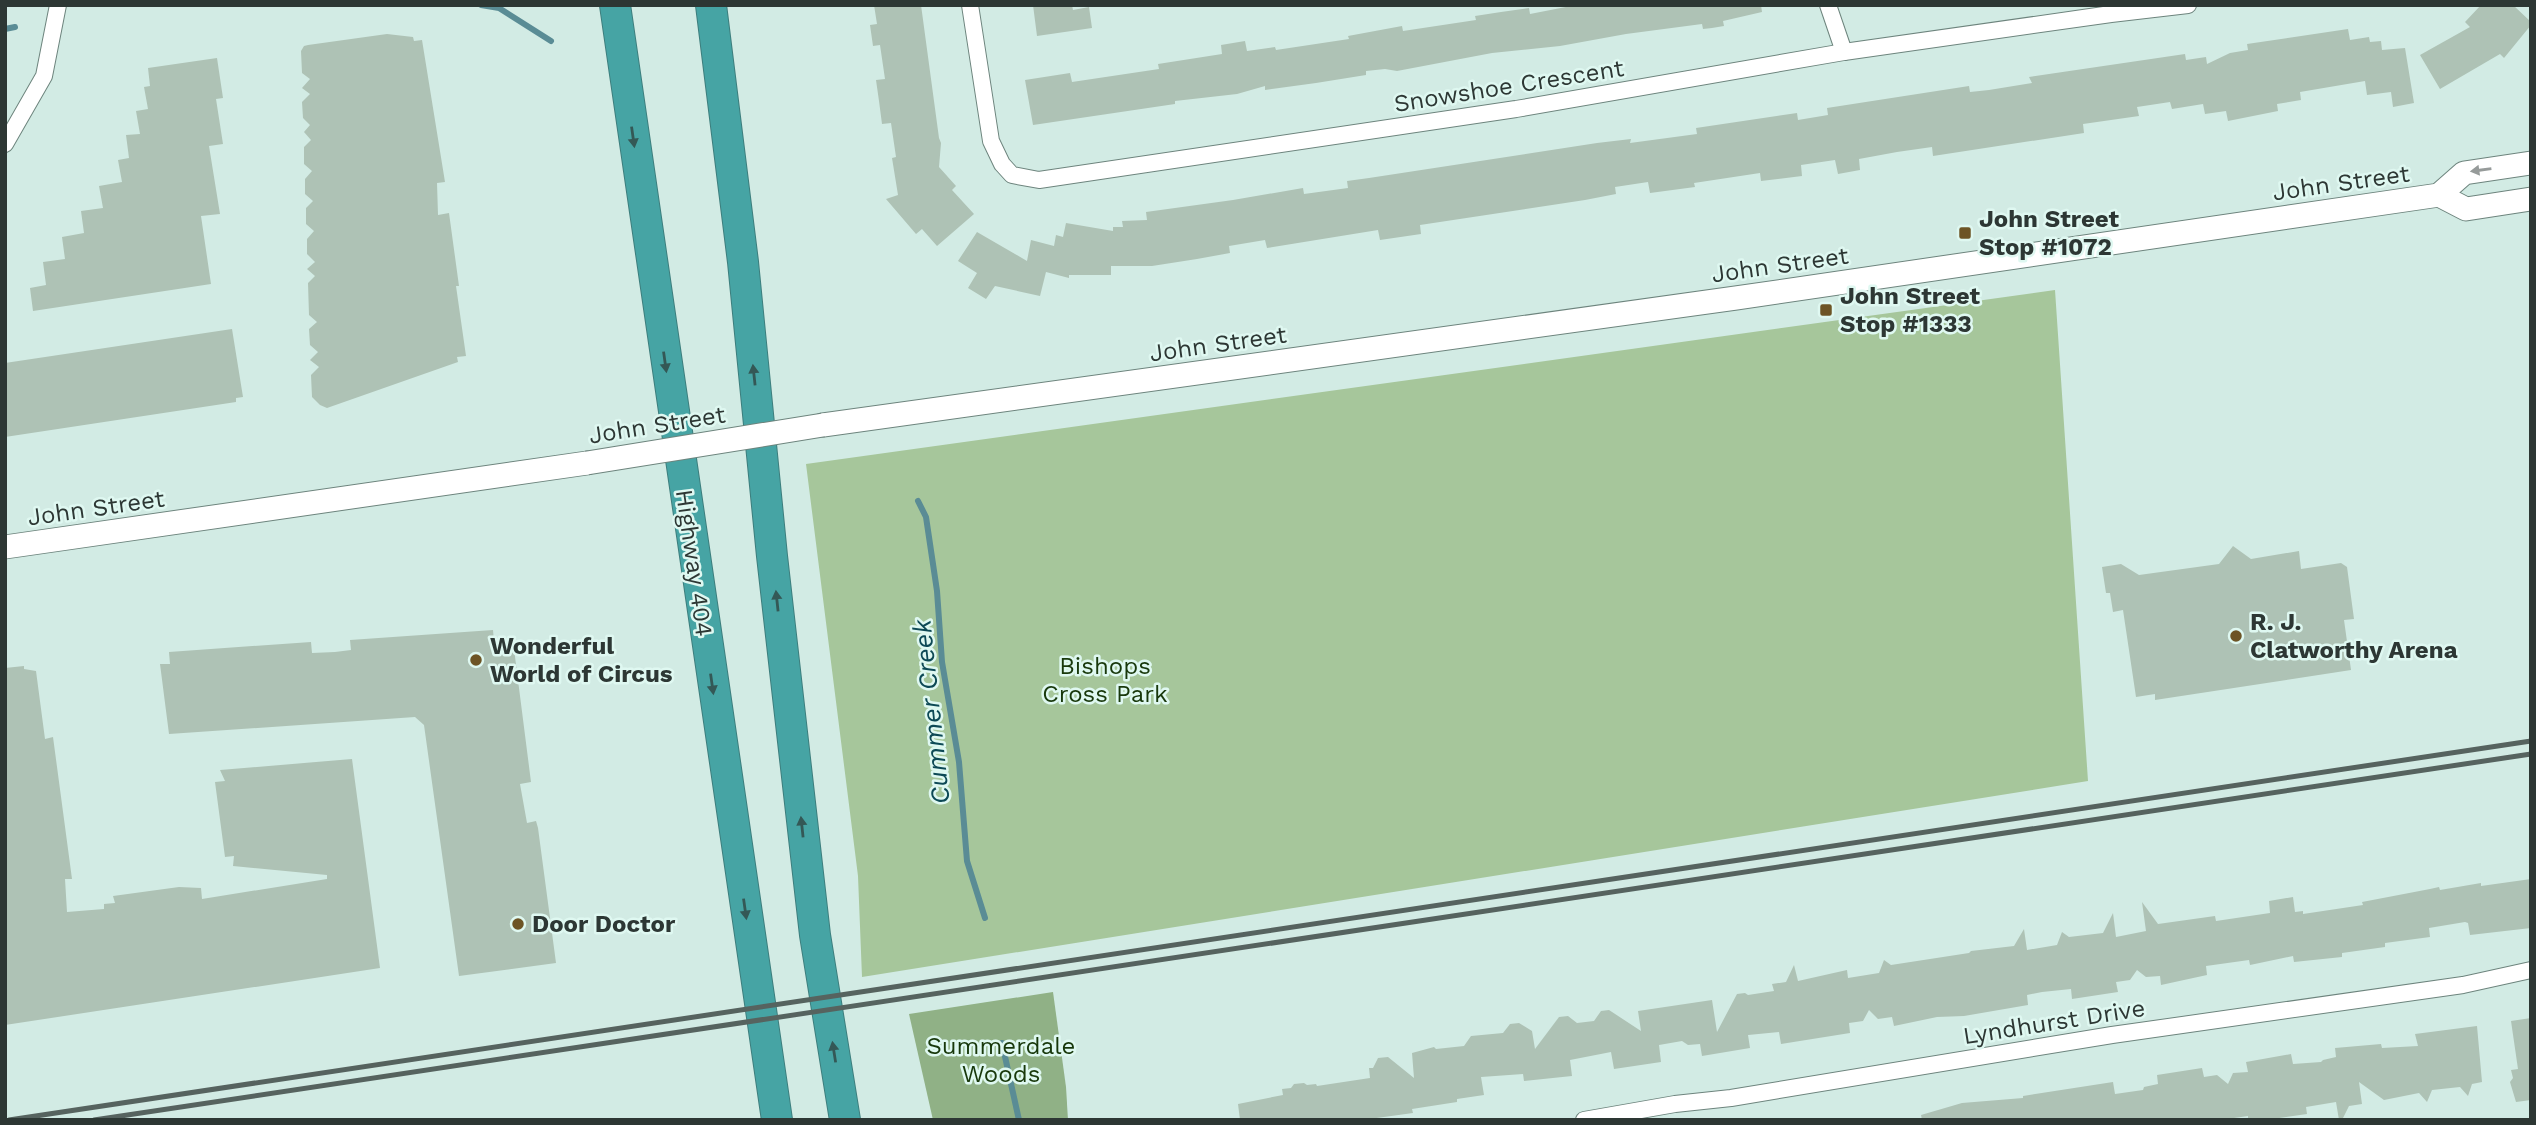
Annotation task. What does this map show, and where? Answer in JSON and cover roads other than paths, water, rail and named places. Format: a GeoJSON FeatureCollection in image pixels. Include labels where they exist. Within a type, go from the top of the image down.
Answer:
{"type":"FeatureCollection","features":[{"type":"Feature","properties":{"kind":"highway","name":"Highway 404"},"geometry":{"type":"LineString","coordinates":[[615,5],[777,1120]]}},
{"type":"Feature","properties":{"kind":"highway"},"geometry":{"type":"LineString","coordinates":[[712,5],[743,262],[814,935],[845,1120]]}},
{"type":"Feature","properties":{"kind":"main road","name":"John Street"},"geometry":{"type":"LineString","coordinates":[[5,547],[587,463],[823,425],[1736,298],[2439,195],[2464,173],[2531,163]]}},
{"type":"Feature","properties":{"kind":"main road","name":"John Street"},"geometry":{"type":"LineString","coordinates":[[2439,195],[2466,209],[2531,199]]}},
{"type":"Feature","properties":{"kind":"street"},"geometry":{"type":"LineString","coordinates":[[5,144],[44,76],[58,5]]}},
{"type":"Feature","properties":{"kind":"street","name":"Snowshoe Crescent"},"geometry":{"type":"LineString","coordinates":[[970,5],[991,141],[1002,164],[1012,175],[1039,180],[1516,109],[1844,52],[2110,10],[2188,5]]}},
{"type":"Feature","properties":{"kind":"street"},"geometry":{"type":"LineString","coordinates":[[1828,5],[1844,52]]}},
{"type":"Feature","properties":{"kind":"street","name":"Lyndhurst Drive"},"geometry":{"type":"LineString","coordinates":[[1584,1120],[2112,1035],[2463,985],[2531,970]]}},
{"type":"Feature","properties":{"kind":"waterway","name":"Cummer Creek"},"geometry":{"type":"LineString","coordinates":[[481,5],[499,8],[551,41]]}},
{"type":"Feature","properties":{"kind":"waterway","name":"Cummer Creek"},"geometry":{"type":"LineString","coordinates":[[5,29],[15,27]]}},
{"type":"Feature","properties":{"kind":"waterway","name":"Cummer Creek"},"geometry":{"type":"LineString","coordinates":[[918,501],[926,517],[937,591],[942,662],[959,762],[967,861],[985,918]]}},
{"type":"Feature","properties":{"kind":"waterway","name":"Cummer Creek"},"geometry":{"type":"LineString","coordinates":[[1002,1043],[1019,1120]]}},
{"type":"Feature","properties":{"kind":"railway"},"geometry":{"type":"LineString","coordinates":[[9,1120],[2531,741]]}},
{"type":"Feature","properties":{"kind":"railway"},"geometry":{"type":"LineString","coordinates":[[94,1120],[2531,754]]}},
{"type":"Feature","properties":{"kind":"place","name":"John Street Stop #1072"},"geometry":{"type":"Point","coordinates":[1965,233]}},
{"type":"Feature","properties":{"kind":"place","name":"John Street Stop #1333"},"geometry":{"type":"Point","coordinates":[1826,310]}},
{"type":"Feature","properties":{"kind":"place","name":"R. J. Clatworthy Arena"},"geometry":{"type":"Point","coordinates":[2236,636]}},
{"type":"Feature","properties":{"kind":"place","name":"Wonderful World of Circus"},"geometry":{"type":"Point","coordinates":[476,660]}},
{"type":"Feature","properties":{"kind":"place","name":"Door Doctor"},"geometry":{"type":"Point","coordinates":[518,924]}},
{"type":"Feature","properties":{"kind":"park label","name":"Bishops Cross Park"},"geometry":{"type":"Point","coordinates":[1105,680]}},
{"type":"Feature","properties":{"kind":"park label","name":"Summerdale Woods"},"geometry":{"type":"Point","coordinates":[1001,1060]}}]}
